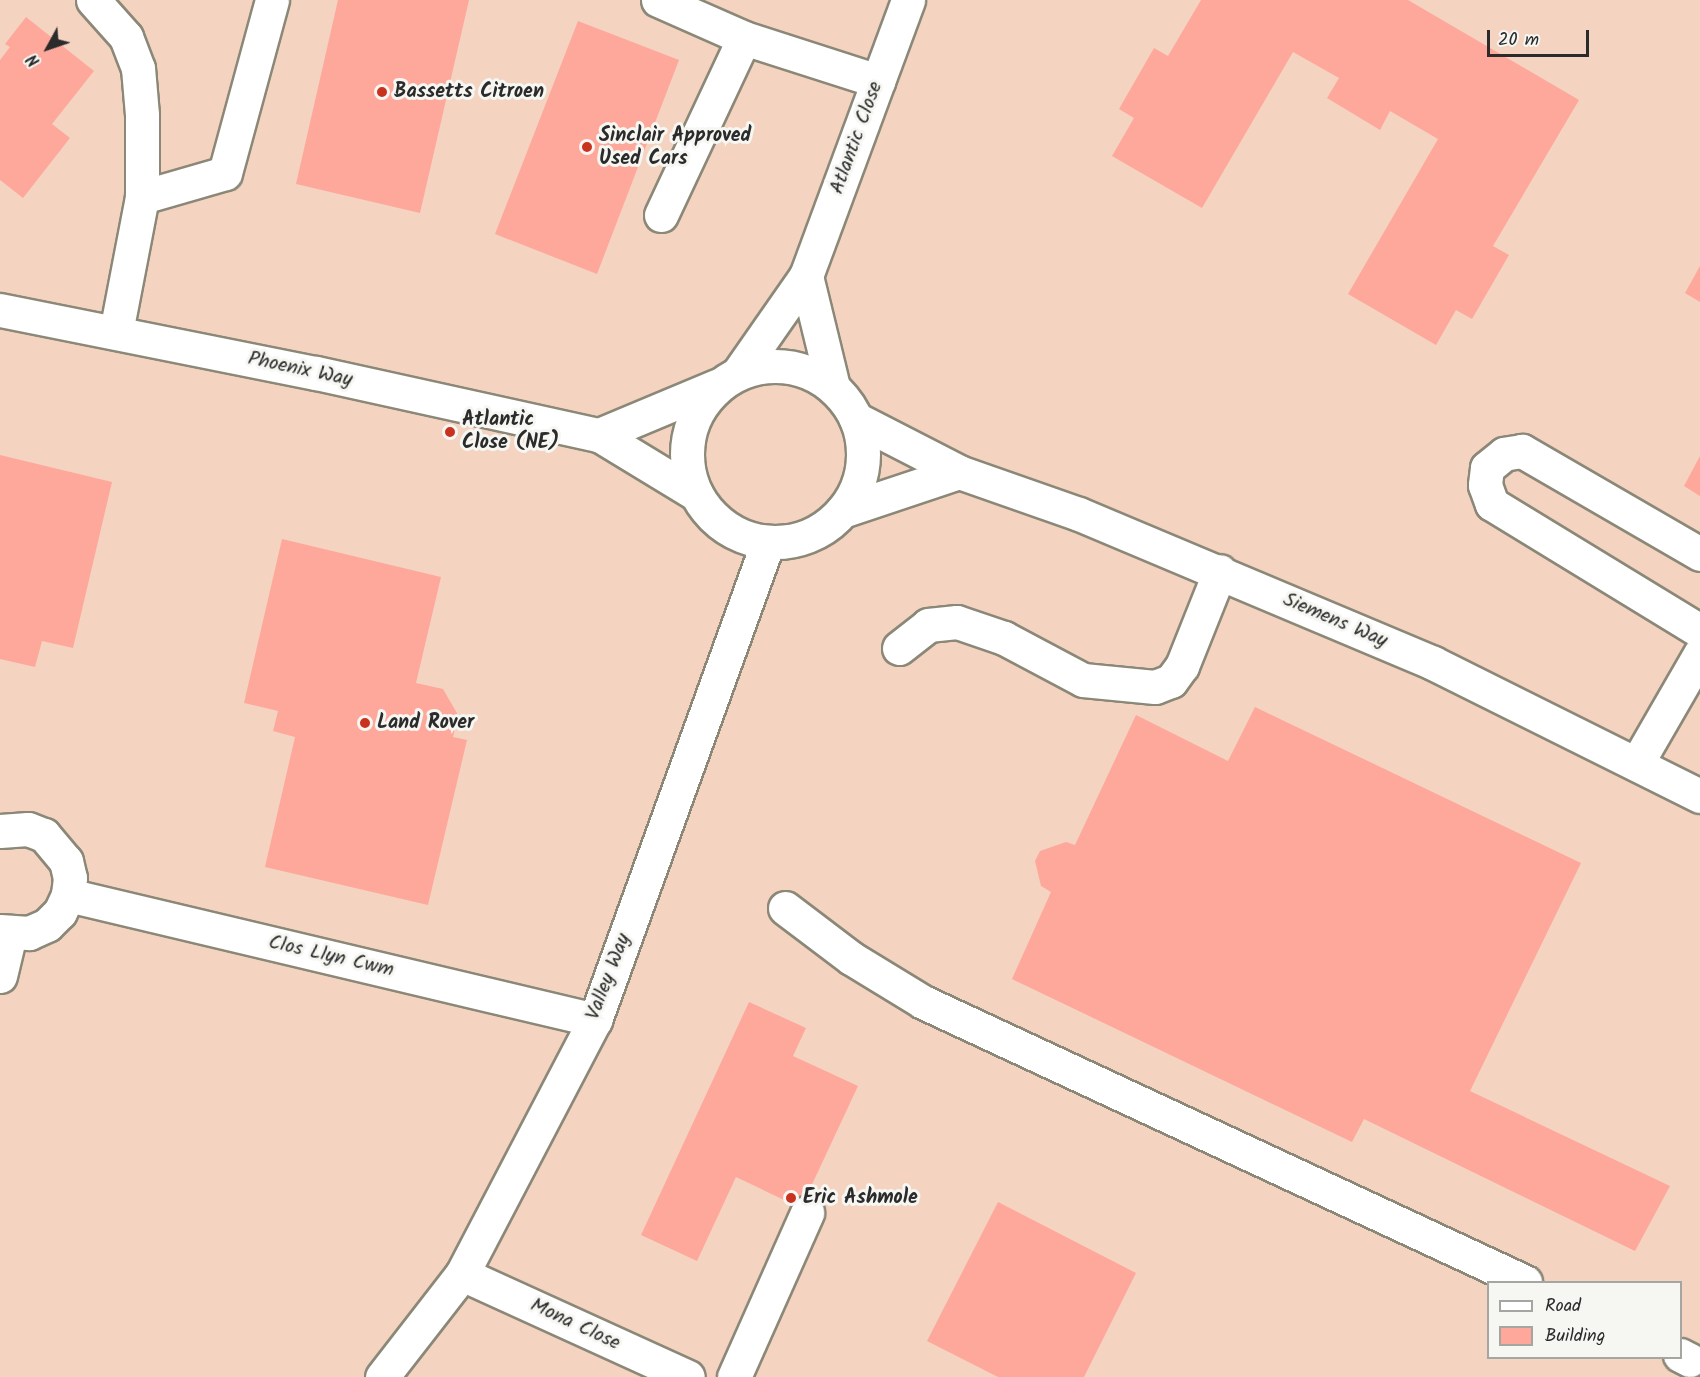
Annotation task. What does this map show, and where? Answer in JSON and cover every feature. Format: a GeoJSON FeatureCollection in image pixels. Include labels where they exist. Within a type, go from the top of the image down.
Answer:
{"type":"FeatureCollection","features":[{"type":"Feature","properties":{"kind":"street"},"geometry":{"type":"LineString","coordinates":[[93,0],[126,37],[138,68],[142,197],[116,332]]}},
{"type":"Feature","properties":{"kind":"street"},"geometry":{"type":"LineString","coordinates":[[142,197],[225,173],[272,0]]}},
{"type":"Feature","properties":{"kind":"street"},"geometry":{"type":"LineString","coordinates":[[658,0],[744,38],[879,81]]}},
{"type":"Feature","properties":{"kind":"street","name":"Atlantic Close"},"geometry":{"type":"LineString","coordinates":[[729,378],[806,276],[908,0]]}},
{"type":"Feature","properties":{"kind":"street"},"geometry":{"type":"LineString","coordinates":[[661,215],[744,38]]}},
{"type":"Feature","properties":{"kind":"street"},"geometry":{"type":"LineString","coordinates":[[806,276],[833,387]]}},
{"type":"Feature","properties":{"kind":"street","name":"Phoenix Way"},"geometry":{"type":"LineString","coordinates":[[0,310],[116,332],[599,435],[696,494]]}},
{"type":"Feature","properties":{"kind":"street"},"geometry":{"type":"LineString","coordinates":[[599,435],[729,378],[763,366],[788,366],[812,373],[833,387],[856,418],[863,456],[853,494],[842,511]]}},
{"type":"Feature","properties":{"kind":"street"},"geometry":{"type":"LineString","coordinates":[[729,378],[702,403],[686,447],[688,471],[696,494],[725,527],[768,542],[809,535],[842,511],[959,472]]}},
{"type":"Feature","properties":{"kind":"street","name":"Siemens Way"},"geometry":{"type":"LineString","coordinates":[[856,418],[959,472],[1079,514],[1220,571],[1433,663],[1700,796]]}},
{"type":"Feature","properties":{"kind":"street"},"geometry":{"type":"LineString","coordinates":[[1700,554],[1522,451],[1504,454],[1487,468],[1485,485],[1492,504],[1700,632]]}},
{"type":"Feature","properties":{"kind":"street","name":"Valley Way"},"geometry":{"type":"LineString","coordinates":[[382,1377],[462,1274],[595,1020],[768,542]]}},
{"type":"Feature","properties":{"kind":"street"},"geometry":{"type":"LineString","coordinates":[[899,648],[928,625],[957,622],[1004,638],[1083,680],[1155,687],[1171,681],[1182,666],[1220,571]]}},
{"type":"Feature","properties":{"kind":"street"},"geometry":{"type":"LineString","coordinates":[[1637,763],[1700,654]]}},
{"type":"Feature","properties":{"kind":"street"},"geometry":{"type":"LineString","coordinates":[[0,831],[28,829],[57,846],[66,861],[68,895],[60,912],[47,925],[29,933],[5,932],[0,976]]}},
{"type":"Feature","properties":{"kind":"street","name":"Clos Llyn Cwm"},"geometry":{"type":"LineString","coordinates":[[68,895],[595,1020]]}},
{"type":"Feature","properties":{"kind":"street"},"geometry":{"type":"LineString","coordinates":[[785,908],[850,958],[924,1002],[1523,1281]]}},
{"type":"Feature","properties":{"kind":"street"},"geometry":{"type":"LineString","coordinates":[[734,1377],[807,1213]]}},
{"type":"Feature","properties":{"kind":"street","name":"Mona Close"},"geometry":{"type":"LineString","coordinates":[[462,1274],[688,1377]]}},
{"type":"Feature","properties":{"kind":"shaded area"},"geometry":{"type":"Polygon","coordinates":[[[0,0],[1700,0],[1700,1377],[0,1377],[0,0]]]}},
{"type":"Feature","properties":{"kind":"building","name":"Bassetts Citroen"},"geometry":{"type":"Polygon","coordinates":[[[338,0],[469,0],[420,213],[296,184],[338,0]]]}},
{"type":"Feature","properties":{"kind":"building"},"geometry":{"type":"Polygon","coordinates":[[[1201,0],[1408,0],[1579,100],[1493,246],[1509,255],[1472,319],[1456,310],[1436,345],[1348,294],[1438,139],[1390,111],[1380,130],[1327,98],[1339,78],[1293,52],[1202,208],[1112,156],[1134,118],[1119,109],[1154,48],[1168,56],[1201,0]]]}},
{"type":"Feature","properties":{"kind":"building"},"geometry":{"type":"Polygon","coordinates":[[[26,17],[94,71],[52,124],[70,138],[23,198],[0,180],[0,60],[10,47],[5,44],[26,17]]]}},
{"type":"Feature","properties":{"kind":"building","name":"Sinclair Approved Used Cars"},"geometry":{"type":"Polygon","coordinates":[[[578,21],[679,60],[597,274],[495,234],[578,21]]]}},
{"type":"Feature","properties":{"kind":"building"},"geometry":{"type":"Polygon","coordinates":[[[1700,266],[1700,302],[1685,293],[1700,266]]]}},
{"type":"Feature","properties":{"kind":"building"},"geometry":{"type":"Polygon","coordinates":[[[0,455],[112,482],[73,648],[42,641],[35,667],[0,659],[0,455]]]}},
{"type":"Feature","properties":{"kind":"building"},"geometry":{"type":"Polygon","coordinates":[[[1700,456],[1700,496],[1684,486],[1700,456]]]}},
{"type":"Feature","properties":{"kind":"building","name":"Land Rover"},"geometry":{"type":"Polygon","coordinates":[[[282,539],[441,577],[416,683],[443,689],[458,715],[453,737],[467,740],[428,905],[265,867],[295,737],[273,731],[278,711],[244,703],[282,539]]]}},
{"type":"Feature","properties":{"kind":"building"},"geometry":{"type":"Polygon","coordinates":[[[1255,707],[1581,863],[1470,1091],[1670,1186],[1635,1251],[1364,1119],[1352,1142],[1012,979],[1051,892],[1041,886],[1035,861],[1040,851],[1066,842],[1075,845],[1136,715],[1228,761],[1255,707]]]}},
{"type":"Feature","properties":{"kind":"building"},"geometry":{"type":"Polygon","coordinates":[[[749,1002],[806,1028],[793,1056],[858,1086],[801,1208],[736,1177],[697,1261],[641,1235],[749,1002]]]}},
{"type":"Feature","properties":{"kind":"building"},"geometry":{"type":"Polygon","coordinates":[[[998,1202],[1136,1273],[1084,1377],[998,1377],[927,1341],[998,1202]]]}},
{"type":"Feature","properties":{"kind":"place","name":"Bassetts Citroen"},"geometry":{"type":"Point","coordinates":[382,92]}},
{"type":"Feature","properties":{"kind":"place","name":"Sinclair Approved Used Cars"},"geometry":{"type":"Point","coordinates":[587,147]}},
{"type":"Feature","properties":{"kind":"place","name":"Atlantic Close (NE)"},"geometry":{"type":"Point","coordinates":[450,432]}},
{"type":"Feature","properties":{"kind":"place","name":"Land Rover"},"geometry":{"type":"Point","coordinates":[365,723]}},
{"type":"Feature","properties":{"kind":"place","name":"Eric Ashmole"},"geometry":{"type":"Point","coordinates":[791,1198]}}]}
